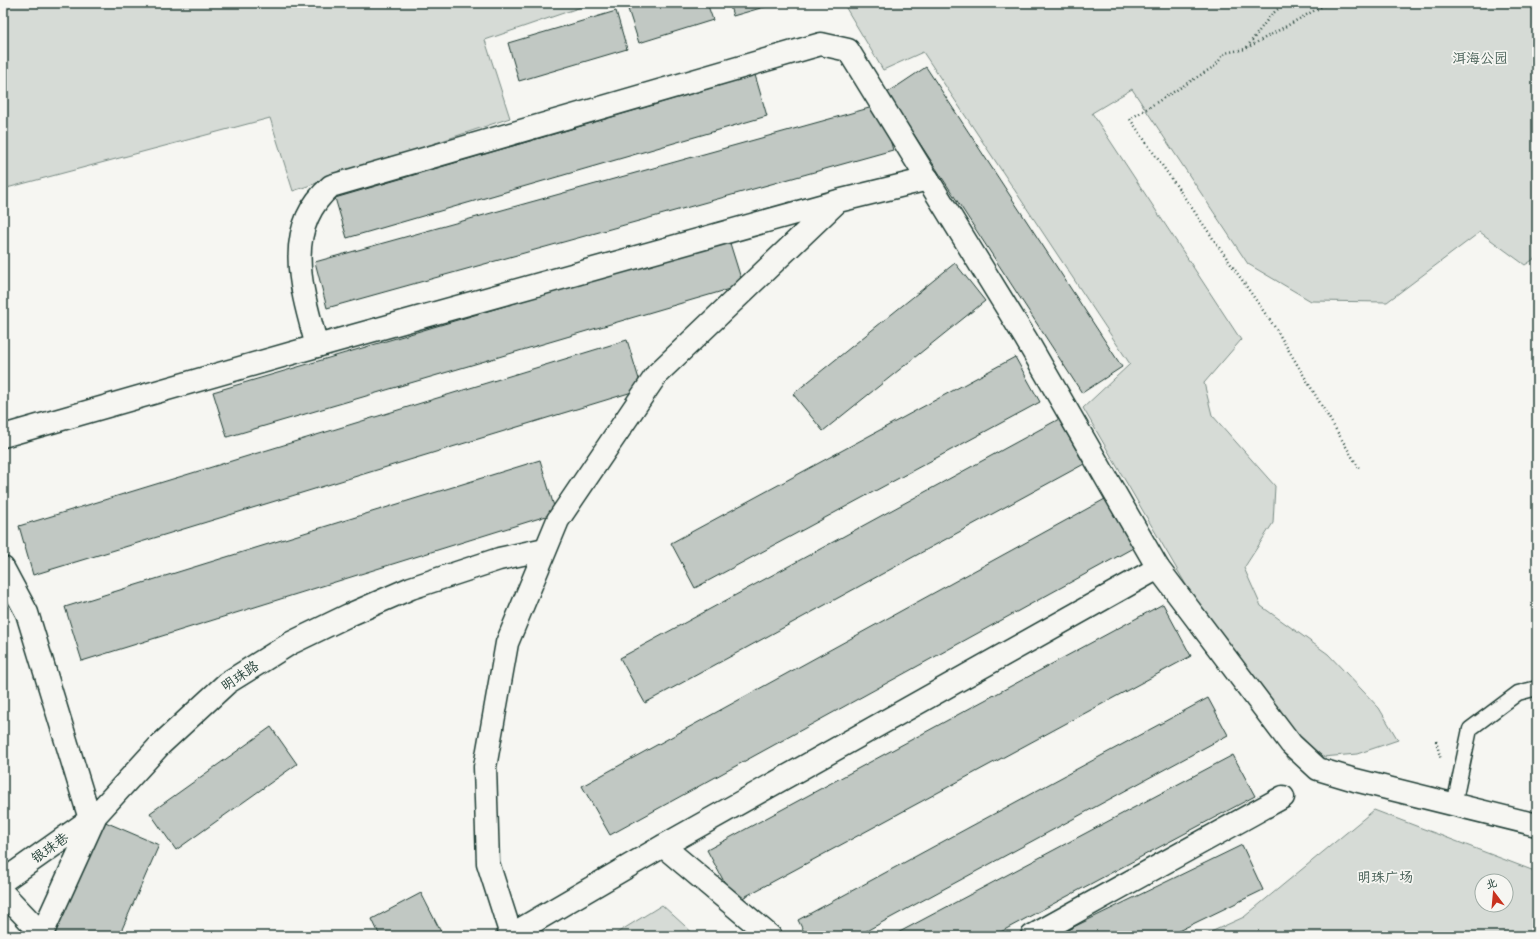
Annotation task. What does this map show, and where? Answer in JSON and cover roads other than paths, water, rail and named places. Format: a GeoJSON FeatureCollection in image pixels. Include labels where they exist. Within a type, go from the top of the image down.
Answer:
{"type":"FeatureCollection","features":[{"type":"Feature","properties":{"kind":"street"},"geometry":{"type":"LineString","coordinates":[[317,346],[305,301],[299,252],[302,228],[320,196],[331,186],[821,44],[848,50],[1026,339],[1158,568],[1291,744],[1318,769],[1355,780],[1537,825]]}},
{"type":"Feature","properties":{"kind":"street"},"geometry":{"type":"LineString","coordinates":[[3,436],[317,346],[838,201],[928,179]]}},
{"type":"Feature","properties":{"kind":"street"},"geometry":{"type":"LineString","coordinates":[[838,201],[657,374],[558,520],[545,549],[506,643],[485,767],[488,863],[510,935],[663,846],[1158,568]]}},
{"type":"Feature","properties":{"kind":"street","name":"明珠路"},"geometry":{"type":"LineString","coordinates":[[41,935],[93,817],[160,745],[227,683],[291,643],[349,615],[411,588],[499,559],[545,549]]}},
{"type":"Feature","properties":{"kind":"street"},"geometry":{"type":"LineString","coordinates":[[3,568],[27,613],[93,817]]}},
{"type":"Feature","properties":{"kind":"street"},"geometry":{"type":"LineString","coordinates":[[1032,936],[1283,797]]}},
{"type":"Feature","properties":{"kind":"street","name":"银珠巷"},"geometry":{"type":"LineString","coordinates":[[3,880],[93,817]]}},
{"type":"Feature","properties":{"kind":"street"},"geometry":{"type":"LineString","coordinates":[[663,846],[770,936]]}},
{"type":"Feature","properties":{"kind":"street"},"geometry":{"type":"LineString","coordinates":[[3,894],[41,935]]}},
{"type":"Feature","properties":{"kind":"lane"},"geometry":{"type":"LineString","coordinates":[[1454,805],[1470,729],[1518,693],[1537,688]]}},
{"type":"Feature","properties":{"kind":"park label","name":"洱海公园"},"geometry":{"type":"Point","coordinates":[1480,58]}},
{"type":"Feature","properties":{"kind":"park label","name":"明珠广场"},"geometry":{"type":"Point","coordinates":[1385,877]}}]}
